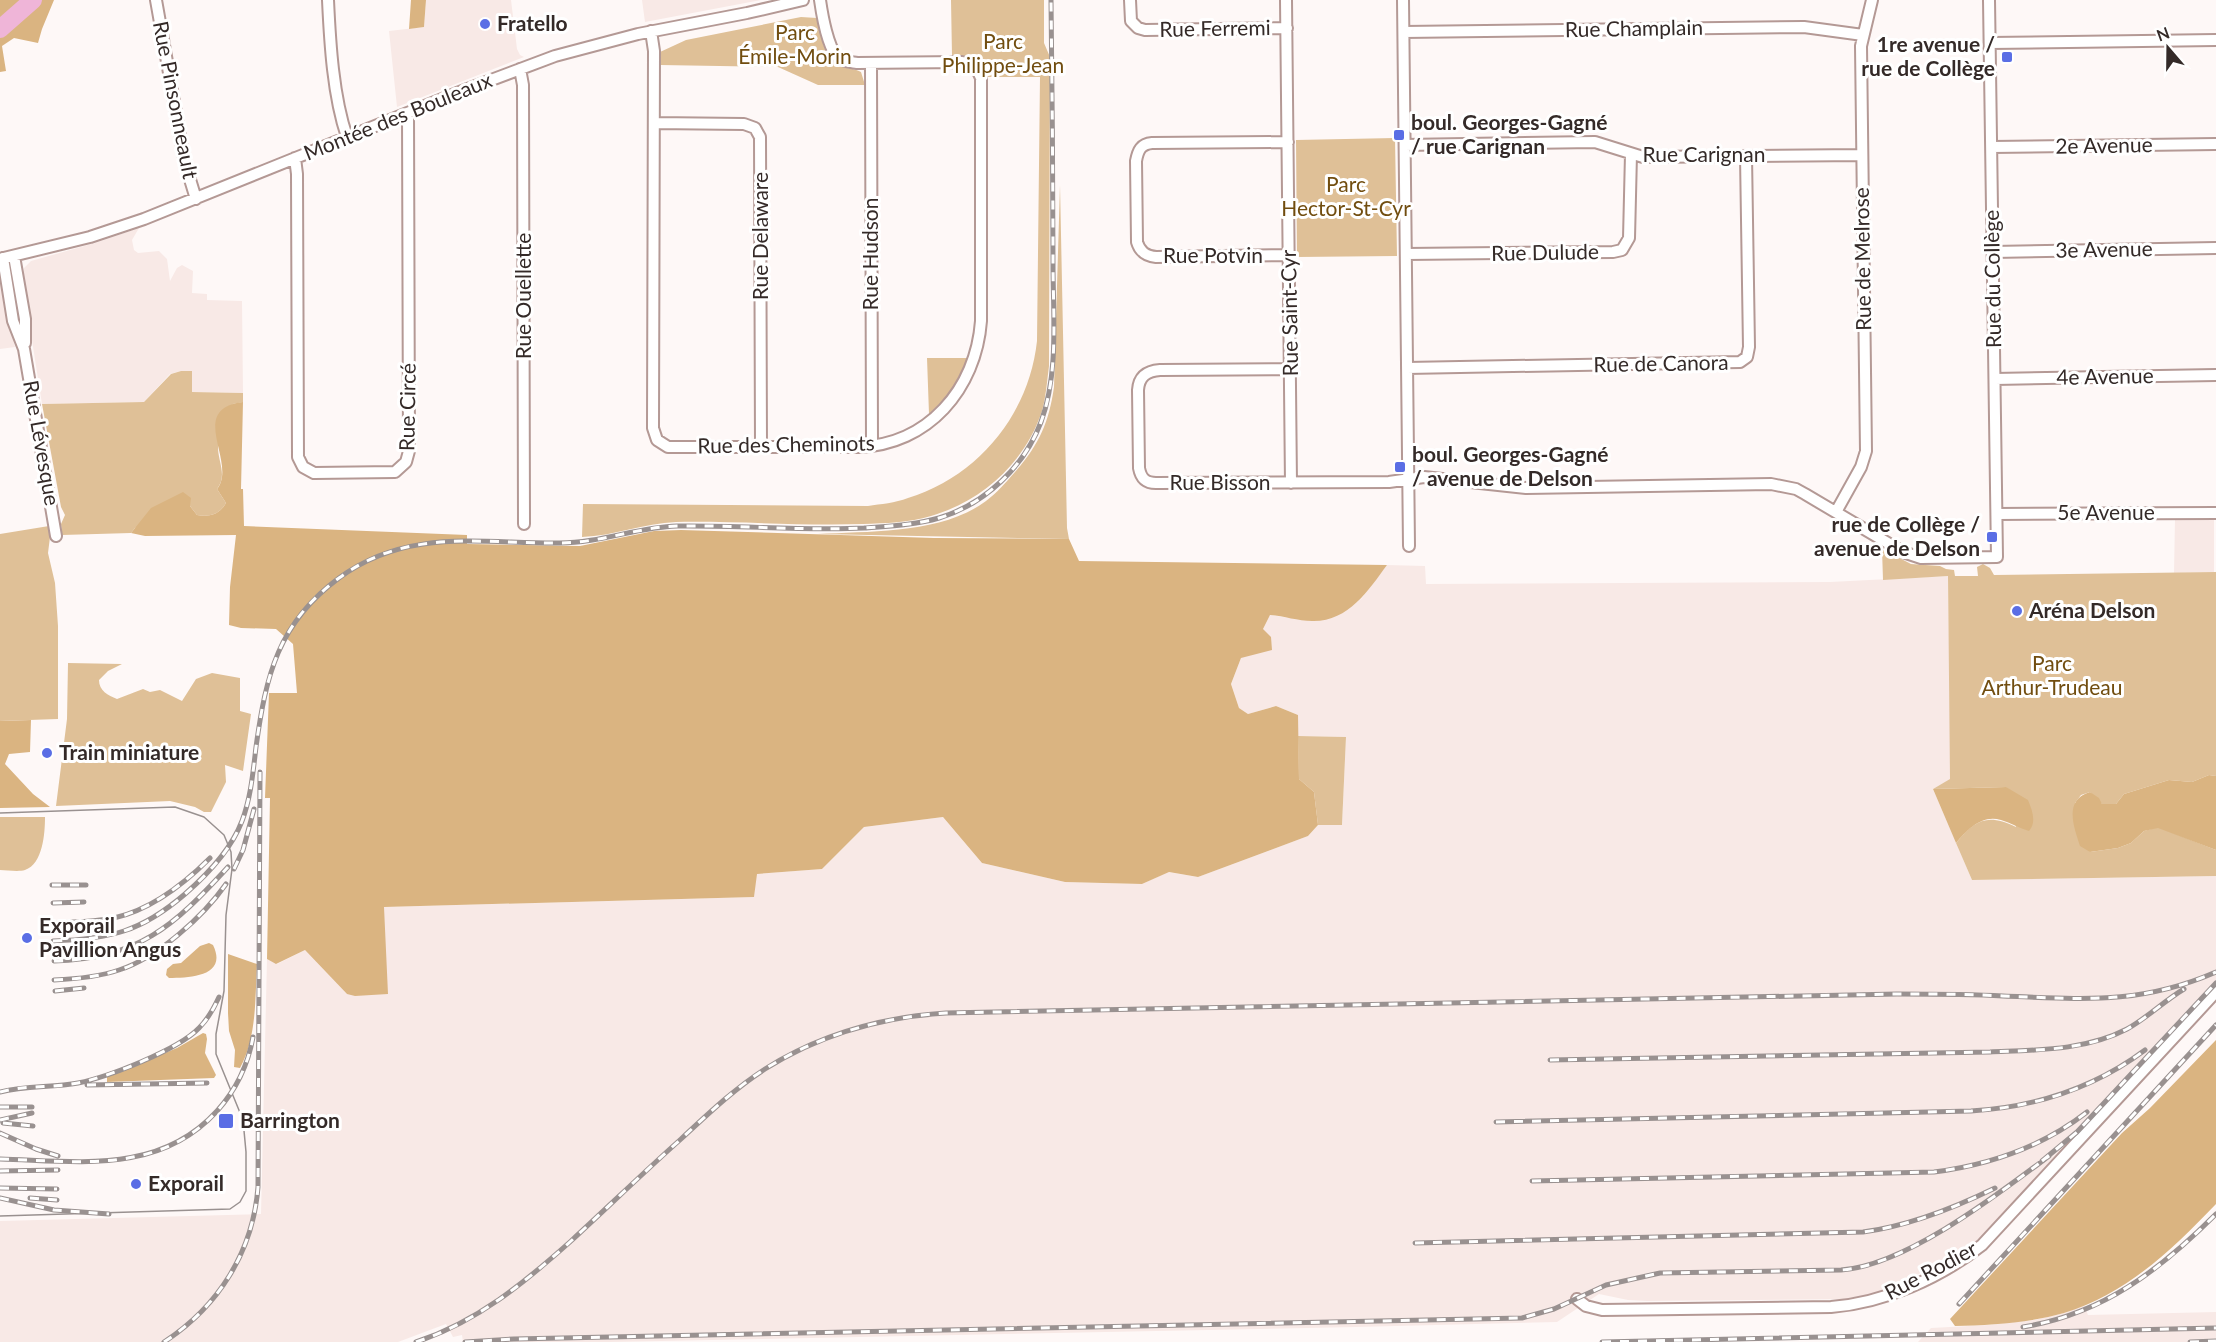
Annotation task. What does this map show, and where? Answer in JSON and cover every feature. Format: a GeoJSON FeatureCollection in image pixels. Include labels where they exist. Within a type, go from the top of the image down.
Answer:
{"type":"FeatureCollection","features":[{"type":"Feature","properties":{"kind":"street","name":"Rue Pinsonneault"},"geometry":{"type":"LineString","coordinates":[[156,0],[185,163],[195,199]]}},
{"type":"Feature","properties":{"kind":"street"},"geometry":{"type":"LineString","coordinates":[[328,0],[333,63],[341,117],[347,137]]}},
{"type":"Feature","properties":{"kind":"street","name":"Montée des Bouleaux"},"geometry":{"type":"LineString","coordinates":[[1,259],[110,230],[195,199],[520,69],[579,49],[651,31],[747,14],[803,0]]}},
{"type":"Feature","properties":{"kind":"street","name":"Rue des Cheminots"},"geometry":{"type":"LineString","coordinates":[[651,31],[654,51],[654,434],[661,444],[669,447],[872,446],[914,432],[935,417],[959,391],[975,358],[981,321],[982,86],[979,72],[971,63],[871,63],[849,62],[837,57],[831,45],[820,0]]}},
{"type":"Feature","properties":{"kind":"street","name":"Rue Ferremi"},"geometry":{"type":"LineString","coordinates":[[1130,0],[1131,21],[1138,28],[1145,30],[1287,28]]}},
{"type":"Feature","properties":{"kind":"street","name":"Rue Saint-Cyr"},"geometry":{"type":"LineString","coordinates":[[1286,0],[1292,483]]}},
{"type":"Feature","properties":{"kind":"street"},"geometry":{"type":"LineString","coordinates":[[1403,0],[1409,546]]}},
{"type":"Feature","properties":{"kind":"street","name":"Rue de Melrose"},"geometry":{"type":"LineString","coordinates":[[1836,512],[1861,467],[1866,451],[1862,155],[1863,35],[1872,0]]}},
{"type":"Feature","properties":{"kind":"street","name":"Rue du Collège"},"geometry":{"type":"LineString","coordinates":[[1989,0],[1997,557]]}},
{"type":"Feature","properties":{"kind":"street","name":"Rue Champlain"},"geometry":{"type":"LineString","coordinates":[[1404,32],[1804,27],[1863,35]]}},
{"type":"Feature","properties":{"kind":"street"},"geometry":{"type":"LineString","coordinates":[[1989,43],[2216,40]]}},
{"type":"Feature","properties":{"kind":"street","name":"Rue Hudson"},"geometry":{"type":"LineString","coordinates":[[871,63],[872,446]]}},
{"type":"Feature","properties":{"kind":"street","name":"Rue Ouellette"},"geometry":{"type":"LineString","coordinates":[[520,69],[523,85],[524,524]]}},
{"type":"Feature","properties":{"kind":"street","name":"Rue Circé"},"geometry":{"type":"LineString","coordinates":[[295,158],[297,174],[298,457],[303,467],[314,473],[395,472],[406,462],[409,452],[408,113]]}},
{"type":"Feature","properties":{"kind":"street","name":"Rue Delaware"},"geometry":{"type":"LineString","coordinates":[[654,123],[744,124],[755,128],[760,137],[761,447]]}},
{"type":"Feature","properties":{"kind":"street","name":"Rue Potvin"},"geometry":{"type":"LineString","coordinates":[[1288,142],[1148,143],[1140,149],[1136,161],[1137,242],[1142,252],[1156,257],[1289,255]]}},
{"type":"Feature","properties":{"kind":"street","name":"Rue Carignan"},"geometry":{"type":"LineString","coordinates":[[1405,145],[1595,142],[1643,157],[1862,155]]}},
{"type":"Feature","properties":{"kind":"street","name":"2e Avenue"},"geometry":{"type":"LineString","coordinates":[[1992,147],[2216,144]]}},
{"type":"Feature","properties":{"kind":"street","name":"Rue Dulude"},"geometry":{"type":"LineString","coordinates":[[1406,254],[1613,252],[1622,250],[1629,238],[1631,154]]}},
{"type":"Feature","properties":{"kind":"street","name":"Rue de Canora"},"geometry":{"type":"LineString","coordinates":[[1407,368],[1737,363],[1744,360],[1747,357],[1749,346],[1746,156]]}},
{"type":"Feature","properties":{"kind":"street","name":"3e Avenue"},"geometry":{"type":"LineString","coordinates":[[1993,252],[2216,248]]}},
{"type":"Feature","properties":{"kind":"street","name":"Rue Lévesque"},"geometry":{"type":"LineString","coordinates":[[14,256],[25,319],[24,350]]}},
{"type":"Feature","properties":{"kind":"street","name":"Rue Lévesque"},"geometry":{"type":"LineString","coordinates":[[1,259],[13,321],[24,350],[56,536]]}},
{"type":"Feature","properties":{"kind":"street","name":"Rue Bisson"},"geometry":{"type":"LineString","coordinates":[[1291,369],[1154,370],[1140,379],[1138,390],[1139,468],[1145,481],[1156,483],[1389,482],[1424,477],[1526,488],[1771,484],[1796,489],[1912,556],[1921,558],[1997,557]]}},
{"type":"Feature","properties":{"kind":"street","name":"4e Avenue"},"geometry":{"type":"LineString","coordinates":[[1995,379],[2216,375]]}},
{"type":"Feature","properties":{"kind":"street","name":"5e Avenue"},"geometry":{"type":"LineString","coordinates":[[1997,514],[2216,513]]}},
{"type":"Feature","properties":{"kind":"street","name":"Rue Rodier"},"geometry":{"type":"LineString","coordinates":[[1577,1299],[1583,1304],[1602,1310],[1831,1307],[1868,1302],[1905,1289],[1960,1261],[1982,1245],[2216,992]]}},
{"type":"Feature","properties":{"kind":"shaded area"},"geometry":{"type":"Polygon","coordinates":[[[0,0],[54,0],[38,43],[14,38],[2,46],[6,71],[0,72],[0,0]]]}},
{"type":"Feature","properties":{"kind":"shaded area"},"geometry":{"type":"Polygon","coordinates":[[[411,0],[426,0],[424,27],[409,29],[411,0]]]}},
{"type":"Feature","properties":{"kind":"shaded area"},"geometry":{"type":"Polygon","coordinates":[[[426,0],[511,0],[517,49],[524,57],[397,107],[389,31],[424,27],[426,0]]]}},
{"type":"Feature","properties":{"kind":"shaded area"},"geometry":{"type":"Polygon","coordinates":[[[642,0],[761,0],[645,22],[642,0]]]}},
{"type":"Feature","properties":{"kind":"shaded area"},"geometry":{"type":"Polygon","coordinates":[[[139,228],[132,240],[134,250],[138,253],[159,251],[167,259],[170,281],[177,268],[182,265],[193,271],[192,293],[207,294],[207,300],[242,301],[243,393],[191,392],[181,371],[170,374],[144,402],[42,404],[22,277],[24,268],[31,261],[139,228]]]}},
{"type":"Feature","properties":{"kind":"shaded area"},"geometry":{"type":"Polygon","coordinates":[[[0,275],[15,347],[0,349],[0,275]]]}},
{"type":"Feature","properties":{"kind":"shaded area"},"geometry":{"type":"Polygon","coordinates":[[[243,402],[241,489],[243,489],[244,526],[467,535],[467,544],[580,546],[654,531],[681,530],[934,538],[1069,539],[1079,561],[1387,565],[1356,603],[1347,611],[1336,616],[1312,621],[1270,615],[1263,629],[1271,637],[1272,650],[1241,658],[1231,684],[1239,708],[1248,714],[1276,706],[1298,715],[1299,779],[1314,792],[1318,825],[1308,836],[1198,877],[1169,872],[1142,884],[1065,882],[982,863],[943,817],[864,827],[822,869],[757,874],[754,897],[384,907],[388,994],[355,996],[347,994],[305,950],[276,964],[267,959],[270,798],[265,798],[269,693],[297,693],[293,644],[276,629],[241,628],[229,625],[230,587],[236,535],[145,536],[131,533],[151,508],[183,492],[191,498],[190,506],[197,515],[213,514],[223,507],[226,503],[217,489],[222,478],[222,465],[215,426],[218,415],[226,407],[243,402]]]}},
{"type":"Feature","properties":{"kind":"shaded area"},"geometry":{"type":"Polygon","coordinates":[[[2175,519],[2214,519],[2214,572],[2174,573],[2175,519]]]}},
{"type":"Feature","properties":{"kind":"shaded area"},"geometry":{"type":"Polygon","coordinates":[[[1387,565],[1425,566],[1426,584],[1830,582],[1948,576],[1951,779],[1933,789],[1972,880],[2216,876],[2216,983],[1984,1235],[1963,1251],[1905,1281],[1877,1293],[1844,1299],[1647,1301],[1599,1294],[1557,1322],[1356,1327],[610,1342],[463,1342],[462,1335],[453,1337],[446,1324],[398,1342],[0,1342],[0,1221],[261,1214],[267,959],[277,964],[305,950],[347,994],[384,907],[754,897],[756,874],[822,869],[864,827],[943,817],[982,863],[1065,882],[1142,884],[1168,872],[1198,877],[1308,836],[1318,825],[1342,825],[1346,737],[1298,736],[1298,715],[1276,706],[1248,714],[1239,708],[1231,684],[1241,658],[1263,629],[1270,615],[1313,621],[1361,599],[1387,565]]]}},
{"type":"Feature","properties":{"kind":"shaded area"},"geometry":{"type":"Polygon","coordinates":[[[31,720],[30,752],[9,754],[5,764],[33,794],[50,807],[0,808],[0,721],[31,720]]]}},
{"type":"Feature","properties":{"kind":"shaded area"},"geometry":{"type":"Polygon","coordinates":[[[2209,775],[2216,776],[2216,850],[2158,828],[2144,831],[2131,843],[2118,848],[2090,852],[2080,846],[2073,823],[2073,808],[2082,796],[2090,792],[2099,798],[2102,804],[2116,804],[2124,794],[2169,780],[2192,782],[2209,775]]]}},
{"type":"Feature","properties":{"kind":"shaded area"},"geometry":{"type":"Polygon","coordinates":[[[2006,787],[2028,800],[2033,820],[2029,831],[2001,820],[1988,819],[1970,828],[1956,843],[1933,789],[2006,787]]]}},
{"type":"Feature","properties":{"kind":"shaded area"},"geometry":{"type":"Polygon","coordinates":[[[209,943],[213,945],[216,955],[216,963],[211,969],[197,976],[169,978],[166,975],[167,969],[173,964],[181,963],[200,946],[209,943]]]}},
{"type":"Feature","properties":{"kind":"shaded area"},"geometry":{"type":"Polygon","coordinates":[[[228,954],[257,964],[250,1043],[240,1068],[234,1067],[235,1050],[229,1031],[228,954]]]}},
{"type":"Feature","properties":{"kind":"shaded area"},"geometry":{"type":"Polygon","coordinates":[[[203,1033],[206,1034],[207,1039],[205,1053],[216,1075],[214,1078],[107,1082],[107,1077],[177,1048],[203,1033]]]}},
{"type":"Feature","properties":{"kind":"shaded area"},"geometry":{"type":"Polygon","coordinates":[[[2216,1040],[2216,1204],[2147,1269],[2087,1305],[2037,1319],[1955,1326],[1950,1319],[2122,1133],[2150,1108],[2216,1040]]]}},
{"type":"Feature","properties":{"kind":"shaded area"},"geometry":{"type":"Polygon","coordinates":[[[2084,1305],[2088,1315],[2216,1312],[2216,1342],[1918,1342],[1931,1328],[2034,1320],[2064,1313],[2084,1305]]]}},
{"type":"Feature","properties":{"kind":"green space","name":"Parc Philippe-Jean"},"geometry":{"type":"Polygon","coordinates":[[[951,0],[1044,0],[1044,43],[1050,57],[1049,366],[1042,411],[1025,447],[1013,463],[984,490],[950,509],[914,520],[840,524],[676,522],[582,537],[583,504],[868,506],[903,500],[934,488],[957,474],[978,458],[996,439],[1023,393],[1032,368],[1037,341],[1040,77],[988,77],[979,62],[952,56],[951,0]]]}},
{"type":"Feature","properties":{"kind":"green space","name":"Parc Émile-Morin"},"geometry":{"type":"Polygon","coordinates":[[[801,17],[817,18],[823,44],[829,56],[838,65],[861,72],[865,85],[818,85],[778,67],[660,65],[660,52],[686,40],[801,17]]]}},
{"type":"Feature","properties":{"kind":"green space","name":"Parc Hector-St-Cyr"},"geometry":{"type":"Polygon","coordinates":[[[1395,138],[1397,256],[1297,257],[1296,140],[1395,138]]]}},
{"type":"Feature","properties":{"kind":"green space"},"geometry":{"type":"Polygon","coordinates":[[[1060,185],[1069,539],[818,534],[905,529],[949,520],[968,512],[990,498],[1031,452],[1046,422],[1054,387],[1060,185]]]}},
{"type":"Feature","properties":{"kind":"green space"},"geometry":{"type":"Polygon","coordinates":[[[927,358],[969,358],[948,396],[929,414],[927,358]]]}},
{"type":"Feature","properties":{"kind":"green space"},"geometry":{"type":"Polygon","coordinates":[[[192,371],[192,392],[243,393],[243,402],[233,404],[218,444],[222,479],[217,489],[226,503],[213,514],[201,516],[197,515],[190,506],[135,528],[131,533],[62,535],[61,524],[65,515],[61,507],[42,404],[144,402],[171,374],[192,371]]]}},
{"type":"Feature","properties":{"kind":"green space"},"geometry":{"type":"Polygon","coordinates":[[[49,526],[48,553],[55,583],[58,626],[58,719],[0,721],[0,534],[49,526]]]}},
{"type":"Feature","properties":{"kind":"green space","name":"Parc Arthur-Trudeau"},"geometry":{"type":"Polygon","coordinates":[[[1882,549],[1911,564],[1940,566],[1954,570],[1955,576],[1978,576],[1977,567],[1983,564],[1990,568],[1994,575],[2216,572],[2216,776],[2209,775],[2192,782],[2169,780],[2124,794],[2116,804],[2102,804],[2090,792],[2081,795],[2075,803],[2090,852],[2118,848],[2131,843],[2144,831],[2158,827],[2216,850],[2216,876],[1972,880],[1956,843],[1969,829],[1982,821],[1997,820],[2016,827],[2006,787],[1933,789],[1950,779],[1948,576],[1883,580],[1882,549]]]}},
{"type":"Feature","properties":{"kind":"green space"},"geometry":{"type":"Polygon","coordinates":[[[68,663],[122,664],[108,671],[99,680],[102,690],[117,699],[143,689],[150,692],[160,690],[182,701],[196,679],[212,673],[240,678],[240,711],[251,714],[243,771],[225,765],[226,782],[211,812],[204,812],[195,807],[170,801],[56,806],[67,719],[68,663]]]}},
{"type":"Feature","properties":{"kind":"green space"},"geometry":{"type":"Polygon","coordinates":[[[1298,736],[1346,737],[1342,825],[1318,825],[1314,792],[1299,779],[1298,736]]]}},
{"type":"Feature","properties":{"kind":"green space"},"geometry":{"type":"Polygon","coordinates":[[[0,817],[45,817],[42,847],[31,867],[16,871],[0,870],[0,817]]]}},
{"type":"Feature","properties":{"kind":"waterway"},"geometry":{"type":"LineString","coordinates":[[0,29],[33,0]]}},
{"type":"Feature","properties":{"kind":"tram line"},"geometry":{"type":"LineString","coordinates":[[0,813],[175,807],[204,817],[224,835],[231,852],[232,869],[226,915],[224,991],[216,1034],[216,1054],[243,1120],[246,1152],[246,1191],[240,1202],[230,1209],[0,1216]]}},
{"type":"Feature","properties":{"kind":"railway"},"geometry":{"type":"LineString","coordinates":[[53,941],[108,935],[139,925],[169,907],[218,861],[232,842],[245,812],[260,721],[278,652],[302,613],[318,595],[339,578],[365,562],[392,551],[446,542],[575,542],[677,526],[841,529],[911,524],[956,512],[1001,482],[1034,438],[1047,403],[1053,364],[1051,0]]}},
{"type":"Feature","properties":{"kind":"railway"},"geometry":{"type":"LineString","coordinates":[[164,1342],[201,1312],[216,1295],[240,1255],[255,1211],[258,1187],[260,772]]}},
{"type":"Feature","properties":{"kind":"railway"},"geometry":{"type":"LineString","coordinates":[[234,869],[243,850],[254,809]]}},
{"type":"Feature","properties":{"kind":"railway"},"geometry":{"type":"LineString","coordinates":[[53,923],[114,918],[141,909],[166,895],[210,858]]}},
{"type":"Feature","properties":{"kind":"railway"},"geometry":{"type":"LineString","coordinates":[[54,961],[83,959],[109,954],[132,946],[171,922],[228,867]]}},
{"type":"Feature","properties":{"kind":"railway"},"geometry":{"type":"LineString","coordinates":[[54,980],[87,977],[119,970],[149,956],[192,923],[226,884]]}},
{"type":"Feature","properties":{"kind":"railway"},"geometry":{"type":"LineString","coordinates":[[52,885],[86,885]]}},
{"type":"Feature","properties":{"kind":"railway"},"geometry":{"type":"LineString","coordinates":[[53,903],[84,902]]}},
{"type":"Feature","properties":{"kind":"railway"},"geometry":{"type":"LineString","coordinates":[[54,952],[87,951]]}},
{"type":"Feature","properties":{"kind":"railway"},"geometry":{"type":"LineString","coordinates":[[416,1342],[459,1324],[499,1300],[536,1272],[722,1102],[765,1069],[829,1037],[898,1019],[946,1013],[1897,994],[2111,998],[2162,990],[2216,972]]}},
{"type":"Feature","properties":{"kind":"railway"},"geometry":{"type":"LineString","coordinates":[[2042,1161],[2077,1132],[2216,983]]}},
{"type":"Feature","properties":{"kind":"railway"},"geometry":{"type":"LineString","coordinates":[[55,991],[84,988]]}},
{"type":"Feature","properties":{"kind":"railway"},"geometry":{"type":"LineString","coordinates":[[1550,1060],[1990,1052],[2060,1048],[2094,1042],[2127,1029],[2184,989]]}},
{"type":"Feature","properties":{"kind":"railway"},"geometry":{"type":"LineString","coordinates":[[0,1092],[78,1083],[142,1062],[175,1045],[199,1028],[219,997]]}},
{"type":"Feature","properties":{"kind":"railway"},"geometry":{"type":"LineString","coordinates":[[1959,1304],[2216,1025]]}},
{"type":"Feature","properties":{"kind":"railway"},"geometry":{"type":"LineString","coordinates":[[0,1159],[88,1162],[116,1160],[143,1155],[170,1146],[194,1132],[224,1103],[240,1077],[253,1037]]}},
{"type":"Feature","properties":{"kind":"railway"},"geometry":{"type":"LineString","coordinates":[[1496,1122],[1995,1109],[2062,1094],[2105,1075],[2145,1050]]}},
{"type":"Feature","properties":{"kind":"railway"},"geometry":{"type":"LineString","coordinates":[[87,1085],[207,1083]]}},
{"type":"Feature","properties":{"kind":"railway"},"geometry":{"type":"LineString","coordinates":[[0,1107],[32,1107]]}},
{"type":"Feature","properties":{"kind":"railway"},"geometry":{"type":"LineString","coordinates":[[1532,1181],[1934,1172],[1975,1165],[2033,1145],[2087,1112]]}},
{"type":"Feature","properties":{"kind":"railway"},"geometry":{"type":"LineString","coordinates":[[0,1120],[32,1113]]}},
{"type":"Feature","properties":{"kind":"railway"},"geometry":{"type":"LineString","coordinates":[[3,1123],[33,1126]]}},
{"type":"Feature","properties":{"kind":"railway"},"geometry":{"type":"LineString","coordinates":[[0,1133],[58,1156]]}},
{"type":"Feature","properties":{"kind":"railway"},"geometry":{"type":"LineString","coordinates":[[465,1342],[514,1339],[1522,1318],[1554,1309],[1606,1285],[1660,1273],[1841,1270],[1866,1266],[1893,1256],[1949,1226],[2004,1190],[2049,1156]]}},
{"type":"Feature","properties":{"kind":"railway"},"geometry":{"type":"LineString","coordinates":[[0,1171],[58,1170]]}},
{"type":"Feature","properties":{"kind":"railway"},"geometry":{"type":"LineString","coordinates":[[0,1188],[57,1189]]}},
{"type":"Feature","properties":{"kind":"railway"},"geometry":{"type":"LineString","coordinates":[[1415,1243],[1863,1232],[1931,1215],[1995,1188]]}},
{"type":"Feature","properties":{"kind":"railway"},"geometry":{"type":"LineString","coordinates":[[0,1198],[54,1210],[109,1214]]}},
{"type":"Feature","properties":{"kind":"railway"},"geometry":{"type":"LineString","coordinates":[[30,1198],[57,1200]]}},
{"type":"Feature","properties":{"kind":"railway"},"geometry":{"type":"LineString","coordinates":[[2023,1327],[2079,1312],[2129,1287],[2173,1253],[2216,1214]]}},
{"type":"Feature","properties":{"kind":"railway"},"geometry":{"type":"LineString","coordinates":[[1602,1342],[2216,1328]]}},
{"type":"Feature","properties":{"kind":"railway"},"geometry":{"type":"LineString","coordinates":[[2190,1342],[2216,1341]]}},
{"type":"Feature","properties":{"kind":"place","name":"Fratello"},"geometry":{"type":"Point","coordinates":[485,24]}},
{"type":"Feature","properties":{"kind":"place","name":"1re avenue / rue de Collège"},"geometry":{"type":"Point","coordinates":[2007,57]}},
{"type":"Feature","properties":{"kind":"place","name":"boul. Georges-Gagné / rue Carignan"},"geometry":{"type":"Point","coordinates":[1399,135]}},
{"type":"Feature","properties":{"kind":"place","name":"boul. Georges-Gagné / avenue de Delson"},"geometry":{"type":"Point","coordinates":[1400,467]}},
{"type":"Feature","properties":{"kind":"place","name":"rue de Collège / avenue de Delson"},"geometry":{"type":"Point","coordinates":[1992,537]}},
{"type":"Feature","properties":{"kind":"place","name":"Aréna Delson"},"geometry":{"type":"Point","coordinates":[2017,611]}},
{"type":"Feature","properties":{"kind":"place","name":"Train miniature"},"geometry":{"type":"Point","coordinates":[47,753]}},
{"type":"Feature","properties":{"kind":"place","name":"Exporail Pavillion Angus"},"geometry":{"type":"Point","coordinates":[27,938]}},
{"type":"Feature","properties":{"kind":"place","name":"Barrington"},"geometry":{"type":"Point","coordinates":[226,1121]}},
{"type":"Feature","properties":{"kind":"place","name":"Exporail"},"geometry":{"type":"Point","coordinates":[136,1184]}}]}
